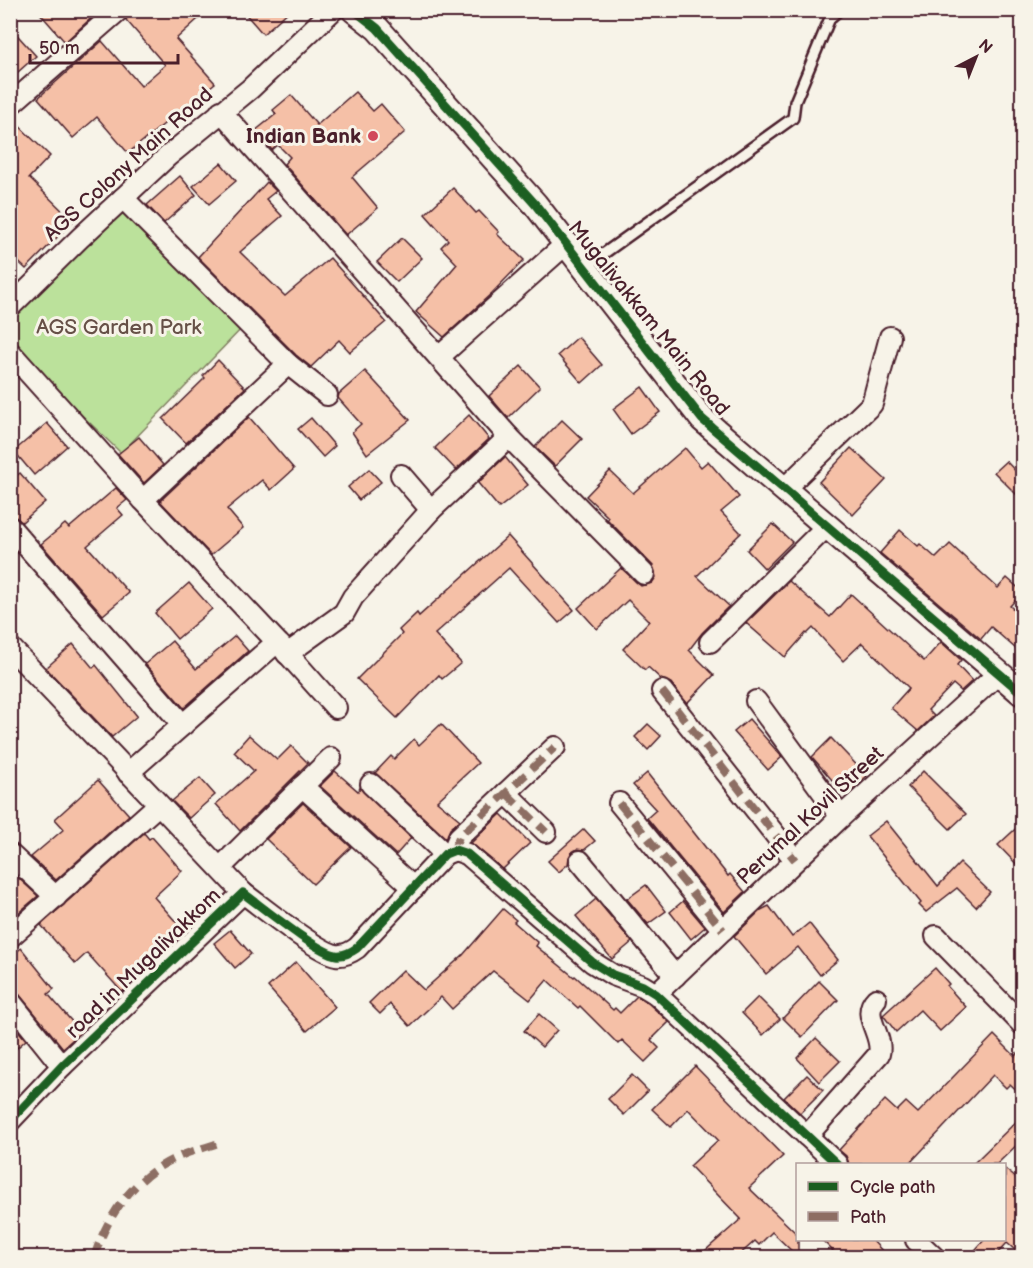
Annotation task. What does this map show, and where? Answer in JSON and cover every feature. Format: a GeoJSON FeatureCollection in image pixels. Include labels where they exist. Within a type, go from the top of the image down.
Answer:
{"type":"FeatureCollection","features":[{"type":"Feature","properties":{"kind":"street"},"geometry":{"type":"LineString","coordinates":[[10,105],[119,10]]}},
{"type":"Feature","properties":{"kind":"street","name":"AGS Colony Main Road"},"geometry":{"type":"LineString","coordinates":[[10,307],[168,156],[250,89],[333,10]]}},
{"type":"Feature","properties":{"kind":"street","name":"Mugalivakkam Main Road"},"geometry":{"type":"LineString","coordinates":[[354,10],[377,27],[535,204],[702,419],[1023,693]]}},
{"type":"Feature","properties":{"kind":"street"},"geometry":{"type":"LineString","coordinates":[[221,111],[509,437],[644,574]]}},
{"type":"Feature","properties":{"kind":"street"},"geometry":{"type":"LineString","coordinates":[[123,198],[288,364],[327,395]]}},
{"type":"Feature","properties":{"kind":"street"},"geometry":{"type":"LineString","coordinates":[[439,357],[567,243]]}},
{"type":"Feature","properties":{"kind":"street"},"geometry":{"type":"LineString","coordinates":[[784,489],[872,404],[890,337]]}},
{"type":"Feature","properties":{"kind":"street"},"geometry":{"type":"LineString","coordinates":[[10,352],[143,500],[336,708]]}},
{"type":"Feature","properties":{"kind":"street"},"geometry":{"type":"LineString","coordinates":[[143,500],[288,364]]}},
{"type":"Feature","properties":{"kind":"street"},"geometry":{"type":"LineString","coordinates":[[128,773],[183,725],[282,648],[344,613],[353,597],[431,510],[509,437]]}},
{"type":"Feature","properties":{"kind":"street"},"geometry":{"type":"LineString","coordinates":[[401,476],[431,510]]}},
{"type":"Feature","properties":{"kind":"street"},"geometry":{"type":"LineString","coordinates":[[710,642],[827,526]]}},
{"type":"Feature","properties":{"kind":"street"},"geometry":{"type":"LineString","coordinates":[[10,527],[183,725]]}},
{"type":"Feature","properties":{"kind":"street"},"geometry":{"type":"LineString","coordinates":[[10,647],[243,893]]}},
{"type":"Feature","properties":{"kind":"street","name":"Perumal Kovil Street"},"geometry":{"type":"LineString","coordinates":[[656,994],[795,860],[999,673]]}},
{"type":"Feature","properties":{"kind":"street"},"geometry":{"type":"LineString","coordinates":[[662,691],[795,860]]}},
{"type":"Feature","properties":{"kind":"street"},"geometry":{"type":"LineString","coordinates":[[756,701],[841,817]]}},
{"type":"Feature","properties":{"kind":"street","name":"road in Mugalivakkom"},"geometry":{"type":"LineString","coordinates":[[10,1121],[62,1066],[243,893],[322,950],[333,955],[348,954],[357,948],[449,853],[459,837],[555,747]]}},
{"type":"Feature","properties":{"kind":"street"},"geometry":{"type":"LineString","coordinates":[[220,868],[331,758]]}},
{"type":"Feature","properties":{"kind":"street"},"geometry":{"type":"LineString","coordinates":[[371,784],[449,853],[461,851],[467,854],[592,962],[613,975],[643,986],[656,994],[836,1163]]}},
{"type":"Feature","properties":{"kind":"street"},"geometry":{"type":"LineString","coordinates":[[302,786],[414,888]]}},
{"type":"Feature","properties":{"kind":"street"},"geometry":{"type":"LineString","coordinates":[[506,793],[546,832]]}},
{"type":"Feature","properties":{"kind":"street"},"geometry":{"type":"LineString","coordinates":[[619,803],[723,930]]}},
{"type":"Feature","properties":{"kind":"street"},"geometry":{"type":"LineString","coordinates":[[10,937],[158,805]]}},
{"type":"Feature","properties":{"kind":"street"},"geometry":{"type":"LineString","coordinates":[[10,854],[56,897]]}},
{"type":"Feature","properties":{"kind":"street"},"geometry":{"type":"LineString","coordinates":[[580,861],[675,976]]}},
{"type":"Feature","properties":{"kind":"street"},"geometry":{"type":"LineString","coordinates":[[936,936],[1023,1024]]}},
{"type":"Feature","properties":{"kind":"street"},"geometry":{"type":"LineString","coordinates":[[807,1136],[879,1054],[880,1039],[869,1012],[870,1005],[876,999]]}},
{"type":"Feature","properties":{"kind":"street"},"geometry":{"type":"LineString","coordinates":[[10,1001],[62,1066]]}},
{"type":"Feature","properties":{"kind":"street"},"geometry":{"type":"LineString","coordinates":[[918,1241],[936,1257]]}},
{"type":"Feature","properties":{"kind":"lane"},"geometry":{"type":"LineString","coordinates":[[585,267],[793,118],[795,102],[830,18],[839,10]]}},
{"type":"Feature","properties":{"kind":"green space","name":"AGS Garden Park"},"geometry":{"type":"Polygon","coordinates":[[[123,199],[245,325],[121,453],[11,347],[10,308],[123,199]]]}},
{"type":"Feature","properties":{"kind":"building"},"geometry":{"type":"Polygon","coordinates":[[[37,10],[100,10],[65,42],[37,10]]]}},
{"type":"Feature","properties":{"kind":"building"},"geometry":{"type":"Polygon","coordinates":[[[131,10],[208,10],[176,39],[215,83],[128,153],[97,117],[73,138],[38,98],[102,41],[141,86],[165,65],[126,20],[131,10]]]}},
{"type":"Feature","properties":{"kind":"building"},"geometry":{"type":"Polygon","coordinates":[[[242,10],[290,10],[263,34],[242,10]]]}},
{"type":"Feature","properties":{"kind":"building"},"geometry":{"type":"Polygon","coordinates":[[[10,27],[36,56],[10,79],[10,27]]]}},
{"type":"Feature","properties":{"kind":"building"},"geometry":{"type":"Polygon","coordinates":[[[355,92],[373,111],[381,104],[405,132],[352,177],[378,208],[346,235],[284,164],[290,157],[278,145],[272,150],[255,131],[276,114],[273,110],[291,95],[317,125],[355,92]]]}},
{"type":"Feature","properties":{"kind":"building"},"geometry":{"type":"Polygon","coordinates":[[[10,117],[50,156],[29,178],[73,221],[26,269],[10,254],[10,117]]]}},
{"type":"Feature","properties":{"kind":"building"},"geometry":{"type":"Polygon","coordinates":[[[221,163],[236,181],[209,204],[193,186],[221,163]]]}},
{"type":"Feature","properties":{"kind":"building"},"geometry":{"type":"Polygon","coordinates":[[[180,176],[196,195],[164,223],[147,205],[180,176]]]}},
{"type":"Feature","properties":{"kind":"building"},"geometry":{"type":"Polygon","coordinates":[[[267,182],[276,191],[266,199],[282,216],[240,252],[285,296],[330,258],[386,322],[350,352],[339,340],[311,367],[296,355],[198,257],[267,182]]]}},
{"type":"Feature","properties":{"kind":"building"},"geometry":{"type":"Polygon","coordinates":[[[453,188],[476,213],[479,211],[499,232],[497,234],[524,260],[444,337],[416,312],[457,264],[441,247],[448,240],[425,214],[453,188]]]}},
{"type":"Feature","properties":{"kind":"building"},"geometry":{"type":"Polygon","coordinates":[[[402,238],[422,258],[397,282],[377,262],[402,238]]]}},
{"type":"Feature","properties":{"kind":"building"},"geometry":{"type":"Polygon","coordinates":[[[578,337],[602,365],[582,383],[558,355],[578,337]]]}},
{"type":"Feature","properties":{"kind":"building"},"geometry":{"type":"Polygon","coordinates":[[[218,360],[245,388],[186,443],[163,419],[205,378],[203,376],[218,360]]]}},
{"type":"Feature","properties":{"kind":"building"},"geometry":{"type":"Polygon","coordinates":[[[521,366],[540,387],[508,418],[489,396],[521,366]]]}},
{"type":"Feature","properties":{"kind":"building"},"geometry":{"type":"Polygon","coordinates":[[[365,371],[410,420],[367,454],[352,432],[361,424],[338,398],[339,394],[365,371]]]}},
{"type":"Feature","properties":{"kind":"building"},"geometry":{"type":"Polygon","coordinates":[[[642,387],[660,412],[631,434],[613,409],[642,387]]]}},
{"type":"Feature","properties":{"kind":"building"},"geometry":{"type":"Polygon","coordinates":[[[469,415],[489,439],[456,470],[435,448],[469,415]]]}},
{"type":"Feature","properties":{"kind":"building"},"geometry":{"type":"Polygon","coordinates":[[[249,417],[294,469],[271,490],[262,480],[227,509],[243,528],[211,555],[160,501],[249,417]]]}},
{"type":"Feature","properties":{"kind":"building"},"geometry":{"type":"Polygon","coordinates":[[[311,418],[335,446],[323,457],[298,429],[311,418]]]}},
{"type":"Feature","properties":{"kind":"building"},"geometry":{"type":"Polygon","coordinates":[[[562,420],[582,439],[555,466],[535,447],[562,420]]]}},
{"type":"Feature","properties":{"kind":"building"},"geometry":{"type":"Polygon","coordinates":[[[47,423],[67,446],[34,475],[14,451],[47,423]]]}},
{"type":"Feature","properties":{"kind":"building"},"geometry":{"type":"Polygon","coordinates":[[[139,437],[163,465],[144,483],[118,454],[139,437]]]}},
{"type":"Feature","properties":{"kind":"building"},"geometry":{"type":"Polygon","coordinates":[[[685,448],[701,467],[708,461],[739,497],[721,512],[741,533],[697,576],[729,606],[702,633],[689,650],[714,675],[687,703],[671,683],[661,679],[648,667],[645,670],[623,649],[649,621],[628,600],[597,629],[578,608],[621,568],[641,586],[652,583],[656,577],[653,566],[586,496],[610,471],[633,493],[685,448]]]}},
{"type":"Feature","properties":{"kind":"building"},"geometry":{"type":"Polygon","coordinates":[[[851,448],[886,480],[853,515],[819,482],[851,448]]]}},
{"type":"Feature","properties":{"kind":"building"},"geometry":{"type":"Polygon","coordinates":[[[505,457],[528,485],[499,508],[478,483],[505,457]]]}},
{"type":"Feature","properties":{"kind":"building"},"geometry":{"type":"Polygon","coordinates":[[[1006,461],[1023,479],[1023,501],[994,472],[1006,461]]]}},
{"type":"Feature","properties":{"kind":"building"},"geometry":{"type":"Polygon","coordinates":[[[369,469],[381,482],[359,500],[348,487],[369,469]]]}},
{"type":"Feature","properties":{"kind":"building"},"geometry":{"type":"Polygon","coordinates":[[[20,473],[45,502],[22,522],[10,515],[10,481],[20,473]]]}},
{"type":"Feature","properties":{"kind":"building"},"geometry":{"type":"Polygon","coordinates":[[[116,488],[127,500],[117,508],[123,515],[87,546],[129,593],[103,615],[41,544],[65,524],[69,528],[116,488]]]}},
{"type":"Feature","properties":{"kind":"building"},"geometry":{"type":"Polygon","coordinates":[[[773,524],[792,542],[765,569],[747,550],[773,524]]]}},
{"type":"Feature","properties":{"kind":"building"},"geometry":{"type":"Polygon","coordinates":[[[900,530],[936,558],[950,544],[998,588],[1007,578],[1023,592],[1010,606],[1023,618],[1023,655],[991,627],[981,639],[880,553],[900,530]]]}},
{"type":"Feature","properties":{"kind":"building"},"geometry":{"type":"Polygon","coordinates":[[[508,536],[574,610],[559,623],[509,568],[435,634],[461,663],[442,679],[439,675],[397,718],[357,679],[402,634],[399,630],[417,613],[419,616],[508,536]]]}},
{"type":"Feature","properties":{"kind":"building"},"geometry":{"type":"Polygon","coordinates":[[[789,581],[830,617],[851,594],[924,661],[941,642],[961,660],[957,665],[972,681],[961,691],[953,684],[928,710],[934,716],[918,731],[891,708],[909,688],[862,643],[843,661],[813,628],[785,657],[746,623],[789,581]]]}},
{"type":"Feature","properties":{"kind":"building"},"geometry":{"type":"Polygon","coordinates":[[[189,583],[212,609],[177,639],[155,613],[189,583]]]}},
{"type":"Feature","properties":{"kind":"building"},"geometry":{"type":"Polygon","coordinates":[[[235,636],[248,651],[184,708],[145,664],[172,641],[196,669],[235,636]]]}},
{"type":"Feature","properties":{"kind":"building"},"geometry":{"type":"Polygon","coordinates":[[[73,644],[93,668],[96,665],[137,716],[112,737],[46,668],[73,644]]]}},
{"type":"Feature","properties":{"kind":"building"},"geometry":{"type":"Polygon","coordinates":[[[749,719],[782,757],[768,770],[734,732],[749,719]]]}},
{"type":"Feature","properties":{"kind":"building"},"geometry":{"type":"Polygon","coordinates":[[[441,724],[478,763],[437,801],[460,820],[450,829],[446,838],[375,773],[391,756],[394,759],[414,739],[419,745],[441,724]]]}},
{"type":"Feature","properties":{"kind":"building"},"geometry":{"type":"Polygon","coordinates":[[[648,724],[661,736],[648,750],[635,737],[648,724]]]}},
{"type":"Feature","properties":{"kind":"building"},"geometry":{"type":"Polygon","coordinates":[[[249,735],[277,760],[291,746],[308,763],[240,831],[216,804],[254,771],[234,752],[249,735]]]}},
{"type":"Feature","properties":{"kind":"building"},"geometry":{"type":"Polygon","coordinates":[[[831,738],[867,776],[846,796],[812,757],[831,738]]]}},
{"type":"Feature","properties":{"kind":"building"},"geometry":{"type":"Polygon","coordinates":[[[335,771],[358,791],[360,788],[411,838],[396,855],[320,786],[335,771]]]}},
{"type":"Feature","properties":{"kind":"building"},"geometry":{"type":"Polygon","coordinates":[[[923,771],[966,814],[950,829],[908,787],[923,771]]]}},
{"type":"Feature","properties":{"kind":"building"},"geometry":{"type":"Polygon","coordinates":[[[647,773],[728,876],[730,874],[745,892],[724,912],[647,818],[656,810],[633,785],[647,773]]]}},
{"type":"Feature","properties":{"kind":"building"},"geometry":{"type":"Polygon","coordinates":[[[200,778],[215,795],[189,818],[172,801],[200,778]]]}},
{"type":"Feature","properties":{"kind":"building"},"geometry":{"type":"Polygon","coordinates":[[[98,780],[129,815],[56,880],[31,857],[64,829],[55,819],[98,780]]]}},
{"type":"Feature","properties":{"kind":"building"},"geometry":{"type":"Polygon","coordinates":[[[303,803],[351,847],[313,884],[266,839],[303,803]]]}},
{"type":"Feature","properties":{"kind":"building"},"geometry":{"type":"Polygon","coordinates":[[[501,814],[530,843],[503,869],[471,843],[501,814]]]}},
{"type":"Feature","properties":{"kind":"building"},"geometry":{"type":"Polygon","coordinates":[[[886,821],[938,886],[960,863],[990,892],[976,907],[957,888],[926,912],[867,836],[886,821]]]}},
{"type":"Feature","properties":{"kind":"building"},"geometry":{"type":"Polygon","coordinates":[[[1023,822],[1023,871],[998,845],[1023,822]]]}},
{"type":"Feature","properties":{"kind":"building"},"geometry":{"type":"Polygon","coordinates":[[[584,829],[595,841],[584,850],[577,849],[572,852],[568,864],[559,872],[548,861],[584,829]]]}},
{"type":"Feature","properties":{"kind":"building"},"geometry":{"type":"Polygon","coordinates":[[[144,833],[149,839],[152,837],[182,871],[154,897],[185,932],[122,992],[87,953],[75,964],[41,925],[144,833]]]}},
{"type":"Feature","properties":{"kind":"building"},"geometry":{"type":"Polygon","coordinates":[[[14,874],[38,896],[10,920],[10,877],[14,874]]]}},
{"type":"Feature","properties":{"kind":"building"},"geometry":{"type":"Polygon","coordinates":[[[646,885],[666,911],[648,924],[627,899],[646,885]]]}},
{"type":"Feature","properties":{"kind":"building"},"geometry":{"type":"Polygon","coordinates":[[[596,899],[632,942],[612,959],[576,916],[596,899]]]}},
{"type":"Feature","properties":{"kind":"building"},"geometry":{"type":"Polygon","coordinates":[[[683,901],[705,927],[691,939],[670,912],[683,901]]]}},
{"type":"Feature","properties":{"kind":"building"},"geometry":{"type":"Polygon","coordinates":[[[769,906],[792,937],[809,923],[838,960],[820,975],[798,947],[766,974],[734,936],[761,910],[769,906]]]}},
{"type":"Feature","properties":{"kind":"building"},"geometry":{"type":"Polygon","coordinates":[[[503,909],[538,943],[536,946],[575,976],[613,1010],[615,1008],[620,1013],[637,996],[649,1004],[669,1022],[651,1040],[659,1048],[645,1062],[622,1040],[618,1044],[580,1006],[578,1008],[547,980],[530,1000],[493,971],[452,1009],[441,997],[410,1026],[390,1004],[380,1014],[369,1003],[403,970],[424,990],[463,955],[503,909]]]}},
{"type":"Feature","properties":{"kind":"building"},"geometry":{"type":"Polygon","coordinates":[[[230,930],[251,954],[235,968],[214,943],[230,930]]]}},
{"type":"Feature","properties":{"kind":"building"},"geometry":{"type":"Polygon","coordinates":[[[21,948],[54,989],[48,994],[81,1032],[63,1048],[19,994],[10,989],[10,958],[21,948]]]}},
{"type":"Feature","properties":{"kind":"building"},"geometry":{"type":"Polygon","coordinates":[[[296,962],[335,1007],[307,1031],[268,987],[296,962]]]}},
{"type":"Feature","properties":{"kind":"building"},"geometry":{"type":"Polygon","coordinates":[[[935,968],[949,984],[947,986],[966,1007],[940,1031],[920,1010],[896,1032],[883,1015],[935,968]]]}},
{"type":"Feature","properties":{"kind":"building"},"geometry":{"type":"Polygon","coordinates":[[[819,981],[838,1000],[802,1037],[783,1018],[819,981]]]}},
{"type":"Feature","properties":{"kind":"building"},"geometry":{"type":"Polygon","coordinates":[[[758,997],[780,1019],[763,1035],[742,1013],[758,997]]]}},
{"type":"Feature","properties":{"kind":"building"},"geometry":{"type":"Polygon","coordinates":[[[539,1014],[557,1030],[542,1047],[524,1031],[539,1014]]]}},
{"type":"Feature","properties":{"kind":"building"},"geometry":{"type":"Polygon","coordinates":[[[10,1021],[26,1040],[10,1054],[10,1021]]]}},
{"type":"Feature","properties":{"kind":"building"},"geometry":{"type":"Polygon","coordinates":[[[994,1035],[1015,1056],[1023,1048],[1023,1096],[1010,1084],[1006,1088],[993,1075],[910,1163],[849,1163],[846,1156],[839,1150],[885,1100],[897,1111],[906,1102],[918,1113],[994,1035]]]}},
{"type":"Feature","properties":{"kind":"building"},"geometry":{"type":"Polygon","coordinates":[[[816,1038],[840,1061],[819,1082],[797,1058],[816,1038]]]}},
{"type":"Feature","properties":{"kind":"building"},"geometry":{"type":"Polygon","coordinates":[[[695,1066],[783,1156],[749,1188],[796,1233],[798,1257],[772,1232],[759,1245],[755,1241],[737,1257],[698,1257],[741,1219],[690,1166],[718,1140],[688,1109],[671,1127],[652,1109],[695,1066]]]}},
{"type":"Feature","properties":{"kind":"building"},"geometry":{"type":"Polygon","coordinates":[[[632,1075],[648,1091],[624,1115],[608,1099],[632,1075]]]}},
{"type":"Feature","properties":{"kind":"building"},"geometry":{"type":"Polygon","coordinates":[[[807,1075],[823,1090],[800,1113],[784,1098],[807,1075]]]}},
{"type":"Feature","properties":{"kind":"building"},"geometry":{"type":"Polygon","coordinates":[[[1023,1115],[1023,1139],[998,1163],[974,1163],[1023,1115]]]}},
{"type":"Feature","properties":{"kind":"building"},"geometry":{"type":"Polygon","coordinates":[[[1006,1170],[1023,1184],[1023,1257],[1007,1243],[994,1257],[969,1257],[983,1241],[1006,1241],[1006,1170]]]}},
{"type":"Feature","properties":{"kind":"building"},"geometry":{"type":"Polygon","coordinates":[[[823,1241],[873,1241],[888,1257],[839,1257],[823,1241]]]}},
{"type":"Feature","properties":{"kind":"marked path"},"geometry":{"type":"LineString","coordinates":[[662,691],[795,860]]}},
{"type":"Feature","properties":{"kind":"marked path"},"geometry":{"type":"LineString","coordinates":[[453,851],[459,837],[555,747]]}},
{"type":"Feature","properties":{"kind":"marked path"},"geometry":{"type":"LineString","coordinates":[[506,793],[546,832]]}},
{"type":"Feature","properties":{"kind":"marked path"},"geometry":{"type":"LineString","coordinates":[[619,803],[723,930]]}},
{"type":"Feature","properties":{"kind":"marked path"},"geometry":{"type":"LineString","coordinates":[[94,1258],[115,1211],[136,1185],[163,1165],[183,1155],[218,1143]]}},
{"type":"Feature","properties":{"kind":"cycle path"},"geometry":{"type":"LineString","coordinates":[[354,10],[377,28],[535,204],[702,419],[1022,693]]}},
{"type":"Feature","properties":{"kind":"cycle path"},"geometry":{"type":"LineString","coordinates":[[10,1121],[62,1066],[243,893],[316,946],[336,955],[344,955],[357,948],[445,854],[455,850],[467,854],[592,962],[613,975],[643,986],[656,994],[836,1163]]}},
{"type":"Feature","properties":{"kind":"place","name":"Indian Bank"},"geometry":{"type":"Point","coordinates":[373,136]}}]}
